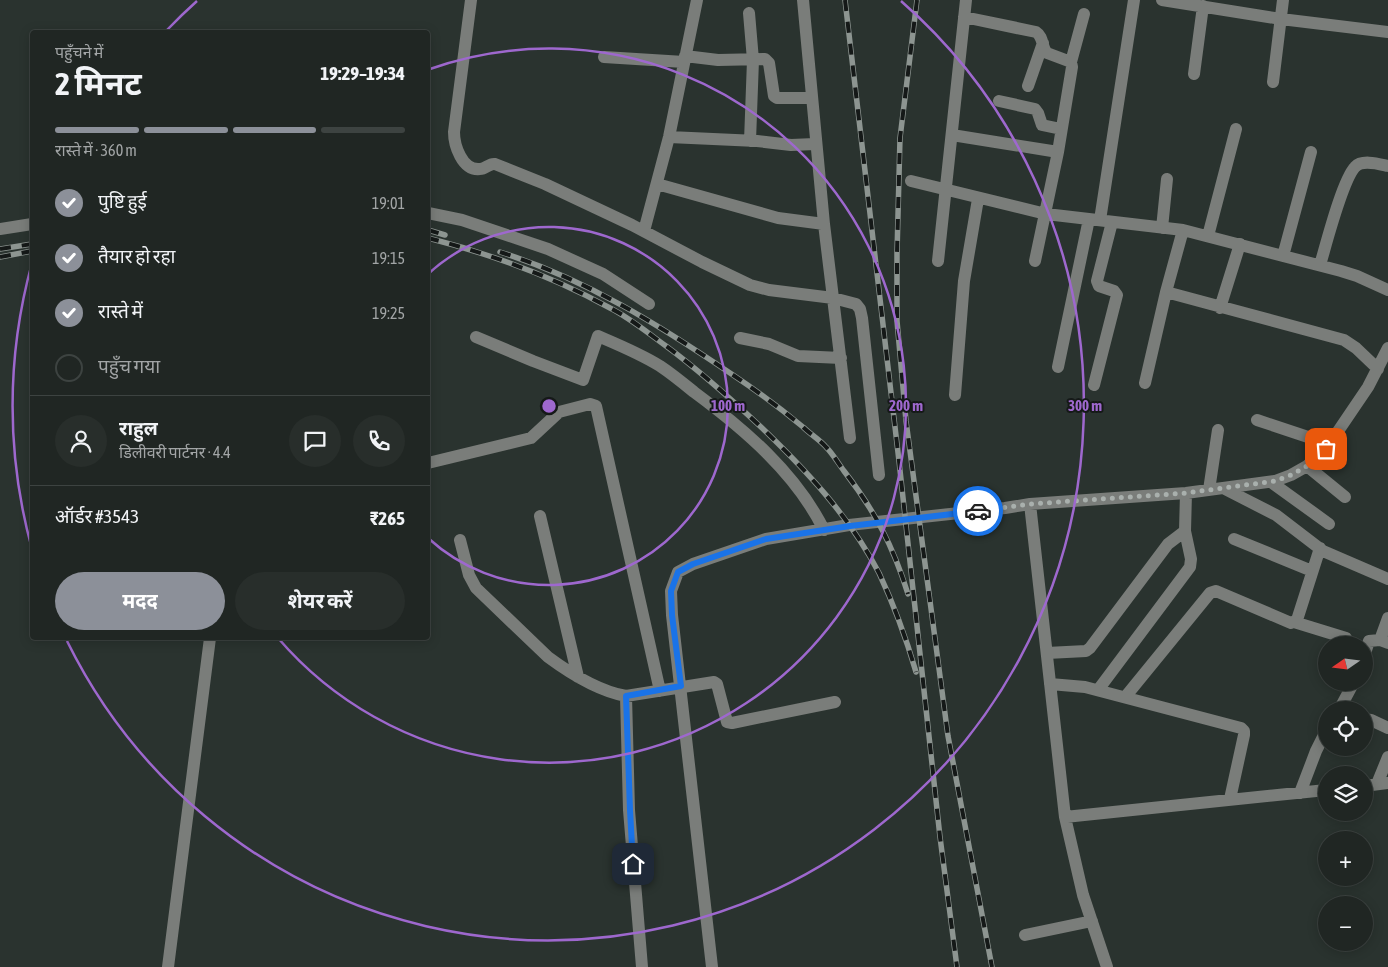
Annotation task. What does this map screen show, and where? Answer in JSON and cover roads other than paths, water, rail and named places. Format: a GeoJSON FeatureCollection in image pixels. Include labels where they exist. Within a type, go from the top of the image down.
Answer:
{"type":"FeatureCollection","features":[{"type":"Feature","properties":{"kind":"street"},"geometry":{"type":"LineString","coordinates":[[471,0],[454,132],[456,149],[470,166],[481,169],[496,164],[545,184],[644,231],[750,285],[769,290],[833,298],[856,304],[860,309],[880,475]]}},
{"type":"Feature","properties":{"kind":"street"},"geometry":{"type":"LineString","coordinates":[[644,231],[668,137],[697,0]]}},
{"type":"Feature","properties":{"kind":"street"},"geometry":{"type":"LineString","coordinates":[[803,0],[815,144],[850,438]]}},
{"type":"Feature","properties":{"kind":"street"},"geometry":{"type":"LineString","coordinates":[[938,261],[966,0]]}},
{"type":"Feature","properties":{"kind":"street"},"geometry":{"type":"LineString","coordinates":[[1094,386],[1117,295],[1114,291],[1098,284],[1100,220],[1134,0]]}},
{"type":"Feature","properties":{"kind":"street"},"geometry":{"type":"LineString","coordinates":[[1162,0],[1189,2],[1281,19],[1388,32]]}},
{"type":"Feature","properties":{"kind":"street"},"geometry":{"type":"LineString","coordinates":[[1273,82],[1283,0]]}},
{"type":"Feature","properties":{"kind":"street"},"geometry":{"type":"LineString","coordinates":[[1194,74],[1203,6]]}},
{"type":"Feature","properties":{"kind":"street"},"geometry":{"type":"LineString","coordinates":[[749,13],[753,60],[750,141]]}},
{"type":"Feature","properties":{"kind":"street"},"geometry":{"type":"LineString","coordinates":[[1035,261],[1058,152],[1072,67],[1071,62],[1084,14]]}},
{"type":"Feature","properties":{"kind":"street"},"geometry":{"type":"LineString","coordinates":[[964,17],[1036,32],[1041,37],[1046,53],[1071,62]]}},
{"type":"Feature","properties":{"kind":"street"},"geometry":{"type":"LineString","coordinates":[[1028,86],[1042,43]]}},
{"type":"Feature","properties":{"kind":"street"},"geometry":{"type":"LineString","coordinates":[[604,57],[767,61],[772,92],[776,98],[811,98]]}},
{"type":"Feature","properties":{"kind":"street"},"geometry":{"type":"LineString","coordinates":[[999,101],[1035,109],[1042,125],[1061,128]]}},
{"type":"Feature","properties":{"kind":"street"},"geometry":{"type":"LineString","coordinates":[[1208,236],[1236,129]]}},
{"type":"Feature","properties":{"kind":"street"},"geometry":{"type":"LineString","coordinates":[[952,135],[1058,152]]}},
{"type":"Feature","properties":{"kind":"street"},"geometry":{"type":"LineString","coordinates":[[668,137],[791,145],[815,144]]}},
{"type":"Feature","properties":{"kind":"street"},"geometry":{"type":"LineString","coordinates":[[1283,256],[1311,152]]}},
{"type":"Feature","properties":{"kind":"street"},"geometry":{"type":"LineString","coordinates":[[1320,265],[1346,185],[1355,166],[1363,163],[1388,166]]}},
{"type":"Feature","properties":{"kind":"street"},"geometry":{"type":"LineString","coordinates":[[1162,228],[1167,179]]}},
{"type":"Feature","properties":{"kind":"street"},"geometry":{"type":"LineString","coordinates":[[911,181],[978,199],[1046,214],[1183,230],[1320,265],[1357,276],[1388,290]]}},
{"type":"Feature","properties":{"kind":"street"},"geometry":{"type":"LineString","coordinates":[[657,184],[778,218],[824,224]]}},
{"type":"Feature","properties":{"kind":"street"},"geometry":{"type":"LineString","coordinates":[[955,395],[964,281],[978,199]]}},
{"type":"Feature","properties":{"kind":"street"},"geometry":{"type":"LineString","coordinates":[[430,213],[462,220],[548,249],[603,274],[649,304]]}},
{"type":"Feature","properties":{"kind":"street"},"geometry":{"type":"LineString","coordinates":[[1058,367],[1100,220]]}},
{"type":"Feature","properties":{"kind":"street"},"geometry":{"type":"LineString","coordinates":[[0,229],[30,224]]}},
{"type":"Feature","properties":{"kind":"street"},"geometry":{"type":"LineString","coordinates":[[1145,383],[1166,292],[1183,230]]}},
{"type":"Feature","properties":{"kind":"street"},"geometry":{"type":"LineString","coordinates":[[1220,308],[1240,244]]}},
{"type":"Feature","properties":{"kind":"street"},"geometry":{"type":"LineString","coordinates":[[1166,292],[1344,340],[1378,368]]}},
{"type":"Feature","properties":{"kind":"street"},"geometry":{"type":"LineString","coordinates":[[476,337],[583,380],[598,336],[645,357],[660,366],[714,407],[771,456],[803,495],[824,530]]}},
{"type":"Feature","properties":{"kind":"street"},"geometry":{"type":"LineString","coordinates":[[740,338],[769,344],[798,356],[841,358]]}},
{"type":"Feature","properties":{"kind":"street"},"geometry":{"type":"LineString","coordinates":[[698,967],[712,966],[672,615],[671,591],[678,572],[693,564],[766,539],[850,526],[1030,504],[1186,493],[1271,482],[1291,475],[1307,466],[1329,444],[1368,387],[1388,348]]}},
{"type":"Feature","properties":{"kind":"street"},"geometry":{"type":"LineString","coordinates":[[430,463],[531,438],[559,412],[594,404],[596,406],[660,691]]}},
{"type":"Feature","properties":{"kind":"street"},"geometry":{"type":"LineString","coordinates":[[1257,420],[1329,444]]}},
{"type":"Feature","properties":{"kind":"street"},"geometry":{"type":"LineString","coordinates":[[1210,490],[1218,430]]}},
{"type":"Feature","properties":{"kind":"street"},"geometry":{"type":"LineString","coordinates":[[1307,466],[1345,498]]}},
{"type":"Feature","properties":{"kind":"street"},"geometry":{"type":"LineString","coordinates":[[1271,482],[1329,524]]}},
{"type":"Feature","properties":{"kind":"street"},"geometry":{"type":"LineString","coordinates":[[1223,488],[1276,516],[1320,548],[1388,579]]}},
{"type":"Feature","properties":{"kind":"street"},"geometry":{"type":"LineString","coordinates":[[1098,690],[1190,568],[1191,559],[1185,531],[1186,493]]}},
{"type":"Feature","properties":{"kind":"street"},"geometry":{"type":"LineString","coordinates":[[1030,504],[1065,817],[1075,864],[1107,967]]}},
{"type":"Feature","properties":{"kind":"street"},"geometry":{"type":"LineString","coordinates":[[540,516],[578,677]]}},
{"type":"Feature","properties":{"kind":"street"},"geometry":{"type":"LineString","coordinates":[[1047,653],[1086,651],[1090,648],[1168,544],[1185,531]]}},
{"type":"Feature","properties":{"kind":"street"},"geometry":{"type":"LineString","coordinates":[[1234,539],[1312,572]]}},
{"type":"Feature","properties":{"kind":"street"},"geometry":{"type":"LineString","coordinates":[[460,540],[468,575],[476,588],[548,657],[578,677],[617,694],[626,696],[714,682],[717,684],[727,722],[732,723],[835,702]]}},
{"type":"Feature","properties":{"kind":"street"},"geometry":{"type":"LineString","coordinates":[[1294,622],[1297,620],[1320,548]]}},
{"type":"Feature","properties":{"kind":"street"},"geometry":{"type":"LineString","coordinates":[[1126,696],[1210,593],[1216,591],[1291,622],[1340,636]]}},
{"type":"Feature","properties":{"kind":"street"},"geometry":{"type":"LineString","coordinates":[[1384,641],[1388,618]]}},
{"type":"Feature","properties":{"kind":"street"},"geometry":{"type":"LineString","coordinates":[[168,967],[210,640]]}},
{"type":"Feature","properties":{"kind":"street"},"geometry":{"type":"LineString","coordinates":[[1050,684],[1084,687],[1126,696],[1241,728],[1244,731],[1244,735],[1230,799]]}},
{"type":"Feature","properties":{"kind":"street"},"geometry":{"type":"LineString","coordinates":[[626,696],[630,819],[642,967]]}},
{"type":"Feature","properties":{"kind":"street"},"geometry":{"type":"LineString","coordinates":[[1373,720],[1388,728]]}},
{"type":"Feature","properties":{"kind":"street"},"geometry":{"type":"LineString","coordinates":[[1300,793],[1318,747]]}},
{"type":"Feature","properties":{"kind":"street"},"geometry":{"type":"LineString","coordinates":[[1376,784],[1388,756]]}},
{"type":"Feature","properties":{"kind":"street"},"geometry":{"type":"LineString","coordinates":[[1065,817],[1318,791]]}},
{"type":"Feature","properties":{"kind":"street"},"geometry":{"type":"LineString","coordinates":[[1025,935],[1092,921]]}},
{"type":"Feature","properties":{"kind":"railway"},"geometry":{"type":"LineString","coordinates":[[845,0],[899,461],[940,837],[957,967]]}},
{"type":"Feature","properties":{"kind":"railway"},"geometry":{"type":"LineString","coordinates":[[917,0],[900,138],[897,321],[906,421],[948,736],[992,967]]}},
{"type":"Feature","properties":{"kind":"railway"},"geometry":{"type":"LineString","coordinates":[[430,231],[445,235]]}},
{"type":"Feature","properties":{"kind":"railway"},"geometry":{"type":"LineString","coordinates":[[430,239],[475,251],[521,267],[566,286],[610,308],[632,321],[666,346],[726,395],[778,443],[810,477],[855,533],[879,573],[899,622],[916,672]]}},
{"type":"Feature","properties":{"kind":"railway"},"geometry":{"type":"LineString","coordinates":[[0,249],[30,244]]}},
{"type":"Feature","properties":{"kind":"railway"},"geometry":{"type":"LineString","coordinates":[[0,257],[30,251]]}},
{"type":"Feature","properties":{"kind":"railway"},"geometry":{"type":"LineString","coordinates":[[500,252],[562,276],[649,321],[751,387],[823,444],[874,515],[896,560],[908,594]]}}]}
